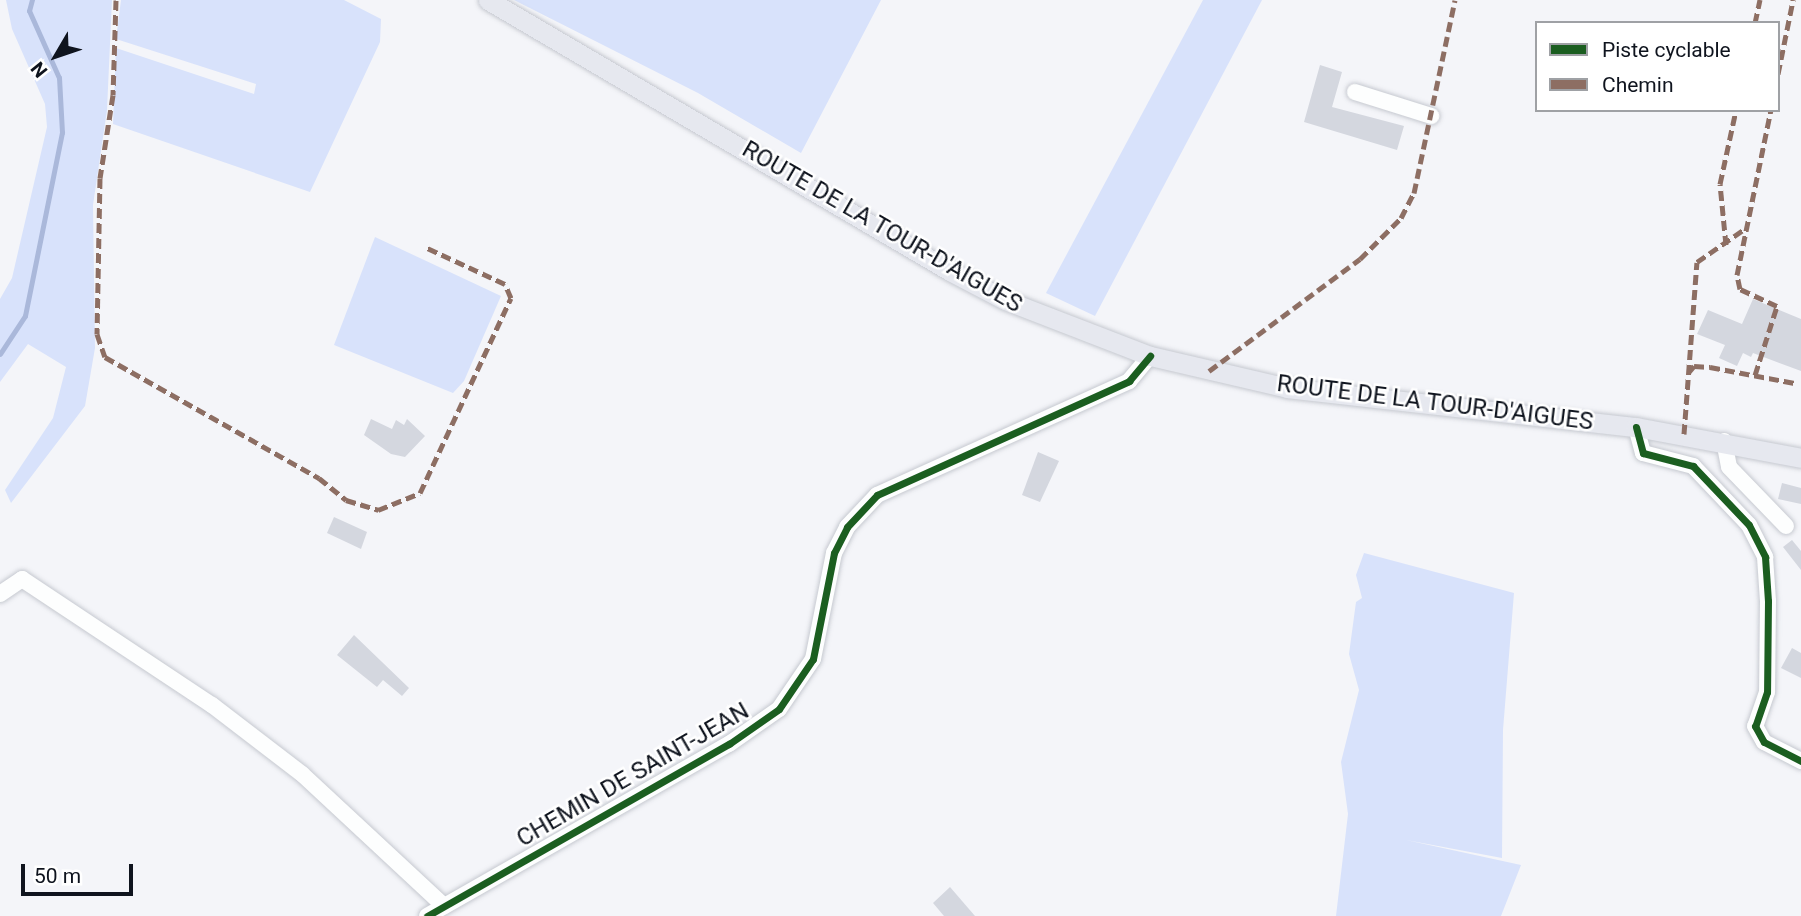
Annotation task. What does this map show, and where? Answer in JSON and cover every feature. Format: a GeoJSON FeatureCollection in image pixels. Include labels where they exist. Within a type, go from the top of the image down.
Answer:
{"type":"FeatureCollection","features":[{"type":"Feature","properties":{"kind":"main road","name":"ROUTE DE LA TOUR-D'AIGUES"},"geometry":{"type":"LineString","coordinates":[[488,0],[950,271],[1004,300],[1150,356],[1287,388],[1636,427],[1724,441],[1801,458]]}},
{"type":"Feature","properties":{"kind":"street"},"geometry":{"type":"LineString","coordinates":[[1354,92],[1431,116]]}},
{"type":"Feature","properties":{"kind":"street","name":"CHEMIN DE SAINT-JEAN"},"geometry":{"type":"LineString","coordinates":[[427,916],[729,744],[779,709],[813,659],[834,553],[847,527],[877,495],[1129,381],[1150,356]]}},
{"type":"Feature","properties":{"kind":"street"},"geometry":{"type":"LineString","coordinates":[[1636,427],[1643,453],[1693,466],[1749,525],[1765,557],[1768,692],[1755,726],[1764,742],[1801,761]]}},
{"type":"Feature","properties":{"kind":"street"},"geometry":{"type":"LineString","coordinates":[[1724,441],[1729,467],[1786,526]]}},
{"type":"Feature","properties":{"kind":"street"},"geometry":{"type":"LineString","coordinates":[[0,575],[22,579],[212,705],[302,774],[444,906]]}},
{"type":"Feature","properties":{"kind":"street"},"geometry":{"type":"LineString","coordinates":[[0,594],[22,579]]}},
{"type":"Feature","properties":{"kind":"shaded area"},"geometry":{"type":"Polygon","coordinates":[[[6,0],[112,0],[107,110],[93,205],[95,348],[85,406],[11,503],[5,490],[53,418],[66,367],[28,344],[0,382],[0,299],[12,278],[47,127],[45,104],[12,29],[6,0]]]}},
{"type":"Feature","properties":{"kind":"shaded area"},"geometry":{"type":"Polygon","coordinates":[[[121,0],[344,0],[381,19],[380,42],[310,192],[113,124],[116,48],[254,94],[256,84],[116,39],[121,0]]]}},
{"type":"Feature","properties":{"kind":"shaded area"},"geometry":{"type":"Polygon","coordinates":[[[514,0],[881,0],[801,153],[698,93],[514,0]]]}},
{"type":"Feature","properties":{"kind":"shaded area"},"geometry":{"type":"Polygon","coordinates":[[[1203,0],[1262,0],[1095,316],[1046,293],[1203,0]]]}},
{"type":"Feature","properties":{"kind":"shaded area"},"geometry":{"type":"Polygon","coordinates":[[[375,237],[501,296],[464,381],[453,393],[334,345],[375,237]]]}},
{"type":"Feature","properties":{"kind":"shaded area"},"geometry":{"type":"Polygon","coordinates":[[[1364,553],[1514,593],[1503,730],[1502,858],[1406,840],[1521,865],[1501,916],[1336,916],[1348,814],[1341,762],[1359,690],[1349,654],[1356,602],[1362,598],[1356,575],[1364,553]]]}},
{"type":"Feature","properties":{"kind":"building"},"geometry":{"type":"Polygon","coordinates":[[[1320,65],[1342,72],[1332,107],[1404,126],[1397,150],[1304,122],[1320,65]]]}},
{"type":"Feature","properties":{"kind":"building"},"geometry":{"type":"Polygon","coordinates":[[[1753,299],[1801,319],[1801,371],[1753,353],[1751,357],[1743,353],[1737,366],[1719,358],[1725,345],[1697,334],[1708,310],[1742,324],[1753,299]]]}},
{"type":"Feature","properties":{"kind":"building"},"geometry":{"type":"Polygon","coordinates":[[[371,419],[392,429],[396,420],[404,425],[407,419],[425,436],[405,457],[391,454],[364,435],[371,419]]]}},
{"type":"Feature","properties":{"kind":"building"},"geometry":{"type":"Polygon","coordinates":[[[1038,452],[1059,461],[1040,502],[1022,495],[1038,452]]]}},
{"type":"Feature","properties":{"kind":"building"},"geometry":{"type":"Polygon","coordinates":[[[1782,483],[1801,488],[1801,504],[1778,499],[1782,483]]]}},
{"type":"Feature","properties":{"kind":"building"},"geometry":{"type":"Polygon","coordinates":[[[334,517],[367,532],[361,549],[327,533],[334,517]]]}},
{"type":"Feature","properties":{"kind":"building"},"geometry":{"type":"Polygon","coordinates":[[[1792,540],[1801,551],[1801,570],[1783,547],[1792,540]]]}},
{"type":"Feature","properties":{"kind":"building"},"geometry":{"type":"Polygon","coordinates":[[[354,635],[409,688],[402,696],[383,680],[377,687],[337,655],[354,635]]]}},
{"type":"Feature","properties":{"kind":"building"},"geometry":{"type":"Polygon","coordinates":[[[1792,648],[1801,653],[1801,678],[1781,668],[1792,648]]]}},
{"type":"Feature","properties":{"kind":"building"},"geometry":{"type":"Polygon","coordinates":[[[950,887],[975,916],[944,916],[933,903],[950,887]]]}},
{"type":"Feature","properties":{"kind":"waterway"},"geometry":{"type":"LineString","coordinates":[[0,354],[25,316],[62,133],[59,78],[29,11],[32,0]]}},
{"type":"Feature","properties":{"kind":"marked path"},"geometry":{"type":"LineString","coordinates":[[116,0],[113,95],[100,178],[97,334],[105,357],[319,478],[346,500],[378,510],[420,493],[511,298],[505,284],[425,247]]}},
{"type":"Feature","properties":{"kind":"marked path"},"geometry":{"type":"LineString","coordinates":[[1209,371],[1360,259],[1401,218],[1414,193],[1455,0]]}},
{"type":"Feature","properties":{"kind":"marked path"},"geometry":{"type":"LineString","coordinates":[[1755,21],[1760,0]]}},
{"type":"Feature","properties":{"kind":"marked path"},"geometry":{"type":"LineString","coordinates":[[1780,64],[1793,0]]}},
{"type":"Feature","properties":{"kind":"marked path"},"geometry":{"type":"LineString","coordinates":[[1726,245],[1720,184],[1736,112]]}},
{"type":"Feature","properties":{"kind":"marked path"},"geometry":{"type":"LineString","coordinates":[[1755,375],[1777,306],[1740,289],[1737,275],[1771,112]]}},
{"type":"Feature","properties":{"kind":"marked path"},"geometry":{"type":"LineString","coordinates":[[1684,434],[1697,262],[1746,228]]}},
{"type":"Feature","properties":{"kind":"marked path"},"geometry":{"type":"LineString","coordinates":[[1689,372],[1694,366],[1710,367],[1795,383]]}},
{"type":"Feature","properties":{"kind":"cycle path"},"geometry":{"type":"LineString","coordinates":[[427,916],[729,744],[779,709],[813,659],[834,553],[847,527],[877,495],[1129,381],[1150,356]]}},
{"type":"Feature","properties":{"kind":"cycle path"},"geometry":{"type":"LineString","coordinates":[[1636,427],[1643,453],[1693,466],[1749,525],[1765,557],[1768,601],[1767,692],[1755,726],[1764,742],[1801,761]]}}]}
